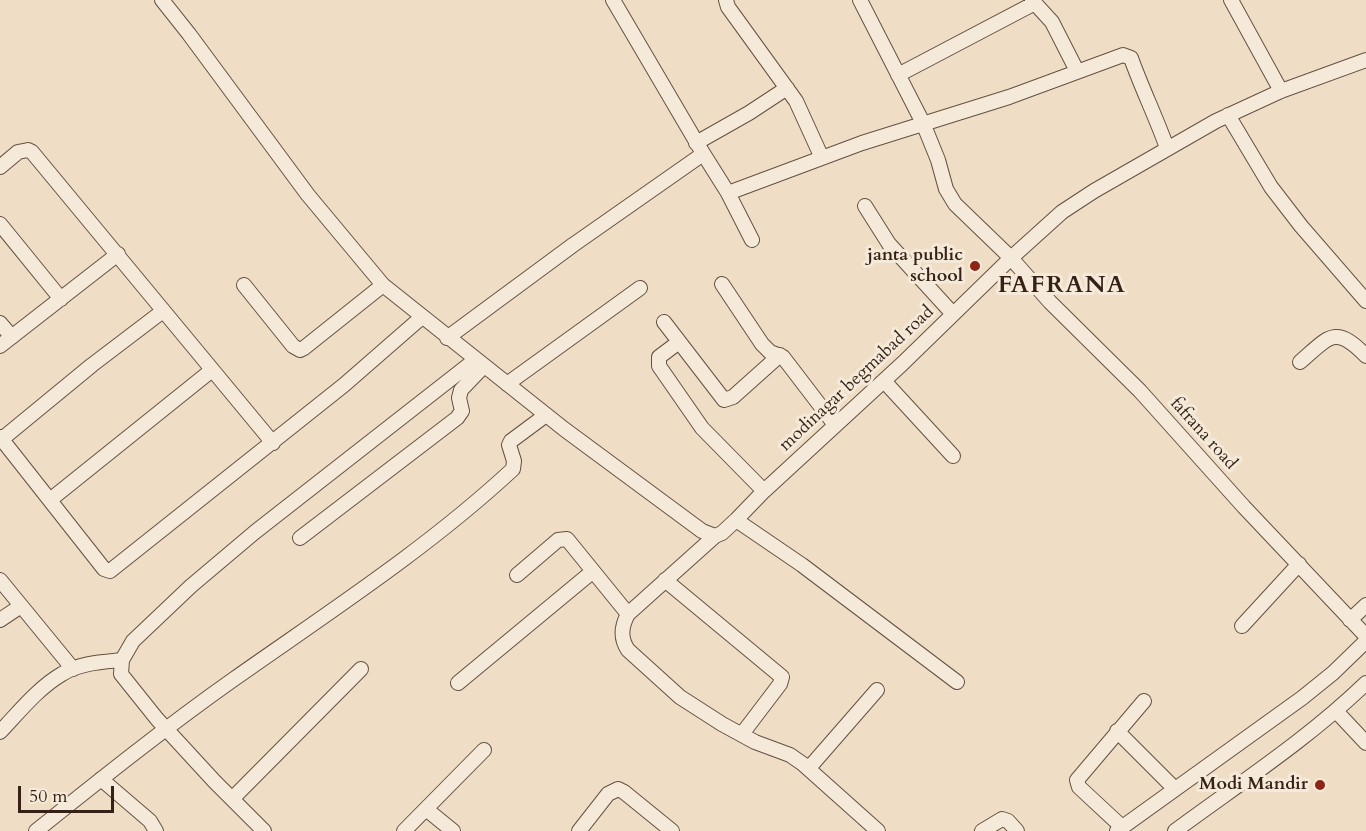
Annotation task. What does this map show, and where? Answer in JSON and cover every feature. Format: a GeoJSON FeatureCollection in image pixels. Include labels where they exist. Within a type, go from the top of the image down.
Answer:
{"type":"FeatureCollection","features":[{"type":"Feature","properties":{"kind":"street"},"geometry":{"type":"LineString","coordinates":[[162,0],[308,195],[383,285],[507,384],[702,531],[715,536]]}},
{"type":"Feature","properties":{"kind":"street"},"geometry":{"type":"LineString","coordinates":[[613,0],[728,193],[752,240]]}},
{"type":"Feature","properties":{"kind":"street"},"geometry":{"type":"LineString","coordinates":[[726,0],[728,7],[796,101],[822,158]]}},
{"type":"Feature","properties":{"kind":"street","name":"fafrana road"},"geometry":{"type":"LineString","coordinates":[[860,0],[923,123],[950,197],[1011,258],[1050,302],[1140,391],[1366,636]]}},
{"type":"Feature","properties":{"kind":"street"},"geometry":{"type":"LineString","coordinates":[[1231,0],[1281,91]]}},
{"type":"Feature","properties":{"kind":"street"},"geometry":{"type":"LineString","coordinates":[[898,75],[1033,2],[1052,22],[1077,71]]}},
{"type":"Feature","properties":{"kind":"street"},"geometry":{"type":"LineString","coordinates":[[728,193],[923,123],[1010,98],[1123,54],[1129,56],[1167,148]]}},
{"type":"Feature","properties":{"kind":"street","name":"modinagar begmabad road"},"geometry":{"type":"LineString","coordinates":[[628,614],[715,536],[722,533],[1062,212],[1167,148],[1228,115],[1281,91],[1366,60]]}},
{"type":"Feature","properties":{"kind":"street"},"geometry":{"type":"LineString","coordinates":[[447,338],[700,148],[787,88]]}},
{"type":"Feature","properties":{"kind":"street"},"geometry":{"type":"LineString","coordinates":[[1228,115],[1271,188],[1366,301]]}},
{"type":"Feature","properties":{"kind":"street"},"geometry":{"type":"LineString","coordinates":[[0,166],[23,150],[32,152],[273,443]]}},
{"type":"Feature","properties":{"kind":"street"},"geometry":{"type":"LineString","coordinates":[[865,206],[889,244],[953,314]]}},
{"type":"Feature","properties":{"kind":"street"},"geometry":{"type":"LineString","coordinates":[[0,224],[61,298]]}},
{"type":"Feature","properties":{"kind":"street"},"geometry":{"type":"LineString","coordinates":[[0,346],[118,254]]}},
{"type":"Feature","properties":{"kind":"street"},"geometry":{"type":"LineString","coordinates":[[722,284],[762,344],[770,352],[780,355],[787,362],[835,425]]}},
{"type":"Feature","properties":{"kind":"street"},"geometry":{"type":"LineString","coordinates":[[243,285],[293,346],[300,350],[383,285]]}},
{"type":"Feature","properties":{"kind":"street"},"geometry":{"type":"LineString","coordinates":[[507,384],[640,288]]}},
{"type":"Feature","properties":{"kind":"street"},"geometry":{"type":"LineString","coordinates":[[163,311],[1,438],[104,569],[110,571],[273,443],[422,317]]}},
{"type":"Feature","properties":{"kind":"street"},"geometry":{"type":"LineString","coordinates":[[0,322],[12,337]]}},
{"type":"Feature","properties":{"kind":"street"},"geometry":{"type":"LineString","coordinates":[[664,322],[721,398],[726,401],[780,355]]}},
{"type":"Feature","properties":{"kind":"street"},"geometry":{"type":"LineString","coordinates":[[1300,362],[1325,340],[1336,336],[1348,339],[1366,356]]}},
{"type":"Feature","properties":{"kind":"street"},"geometry":{"type":"LineString","coordinates":[[679,342],[658,357],[658,366],[702,428],[764,491]]}},
{"type":"Feature","properties":{"kind":"street"},"geometry":{"type":"LineString","coordinates":[[300,538],[457,418],[462,411],[459,398],[461,390],[480,363]]}},
{"type":"Feature","properties":{"kind":"street"},"geometry":{"type":"LineString","coordinates":[[264,831],[166,729],[139,697],[121,674],[122,660],[133,641],[191,586],[255,532],[480,363]]}},
{"type":"Feature","properties":{"kind":"street"},"geometry":{"type":"LineString","coordinates":[[50,500],[212,370]]}},
{"type":"Feature","properties":{"kind":"street"},"geometry":{"type":"LineString","coordinates":[[884,381],[952,456]]}},
{"type":"Feature","properties":{"kind":"street"},"geometry":{"type":"LineString","coordinates":[[36,831],[166,729],[455,518],[513,469],[514,461],[509,445],[542,410]]}},
{"type":"Feature","properties":{"kind":"street"},"geometry":{"type":"LineString","coordinates":[[736,520],[802,565],[957,682]]}},
{"type":"Feature","properties":{"kind":"street"},"geometry":{"type":"LineString","coordinates":[[517,574],[558,540],[564,538],[628,614],[622,629],[623,643],[628,650],[680,697],[742,734],[790,755],[809,768],[878,831]]}},
{"type":"Feature","properties":{"kind":"street"},"geometry":{"type":"LineString","coordinates":[[1242,626],[1299,564]]}},
{"type":"Feature","properties":{"kind":"street"},"geometry":{"type":"LineString","coordinates":[[458,683],[592,572]]}},
{"type":"Feature","properties":{"kind":"street"},"geometry":{"type":"LineString","coordinates":[[0,580],[73,669]]}},
{"type":"Feature","properties":{"kind":"street"},"geometry":{"type":"LineString","coordinates":[[664,580],[782,677],[780,684],[742,734]]}},
{"type":"Feature","properties":{"kind":"street"},"geometry":{"type":"LineString","coordinates":[[1350,620],[1366,605]]}},
{"type":"Feature","properties":{"kind":"street"},"geometry":{"type":"LineString","coordinates":[[0,620],[21,606]]}},
{"type":"Feature","properties":{"kind":"street"},"geometry":{"type":"LineString","coordinates":[[1144,701],[1078,777],[1077,782],[1079,787],[1119,829],[1302,698],[1333,673],[1366,641]]}},
{"type":"Feature","properties":{"kind":"street"},"geometry":{"type":"LineString","coordinates":[[0,732],[45,687],[62,674],[97,663],[122,660]]}},
{"type":"Feature","properties":{"kind":"street"},"geometry":{"type":"LineString","coordinates":[[232,799],[361,669]]}},
{"type":"Feature","properties":{"kind":"street"},"geometry":{"type":"LineString","coordinates":[[1175,831],[1336,711],[1366,683]]}},
{"type":"Feature","properties":{"kind":"street"},"geometry":{"type":"LineString","coordinates":[[809,768],[877,690]]}},
{"type":"Feature","properties":{"kind":"street"},"geometry":{"type":"LineString","coordinates":[[1336,711],[1366,743]]}},
{"type":"Feature","properties":{"kind":"street"},"geometry":{"type":"LineString","coordinates":[[1118,731],[1175,789]]}},
{"type":"Feature","properties":{"kind":"street"},"geometry":{"type":"LineString","coordinates":[[404,831],[484,750]]}},
{"type":"Feature","properties":{"kind":"street"},"geometry":{"type":"LineString","coordinates":[[101,779],[150,821],[156,831]]}},
{"type":"Feature","properties":{"kind":"street"},"geometry":{"type":"LineString","coordinates":[[579,831],[609,794],[618,789],[672,831]]}},
{"type":"Feature","properties":{"kind":"street"},"geometry":{"type":"LineString","coordinates":[[426,809],[453,831]]}},
{"type":"Feature","properties":{"kind":"street"},"geometry":{"type":"LineString","coordinates":[[982,831],[998,820],[1005,819],[1017,831]]}},
{"type":"Feature","properties":{"kind":"place","name":"janta public school"},"geometry":{"type":"Point","coordinates":[975,266]}},
{"type":"Feature","properties":{"kind":"place","name":"Modi Mandir"},"geometry":{"type":"Point","coordinates":[1320,785]}},
{"type":"Feature","properties":{"kind":"district","name":"FAFRANA"},"geometry":{"type":"Point","coordinates":[1062,286]}}]}
